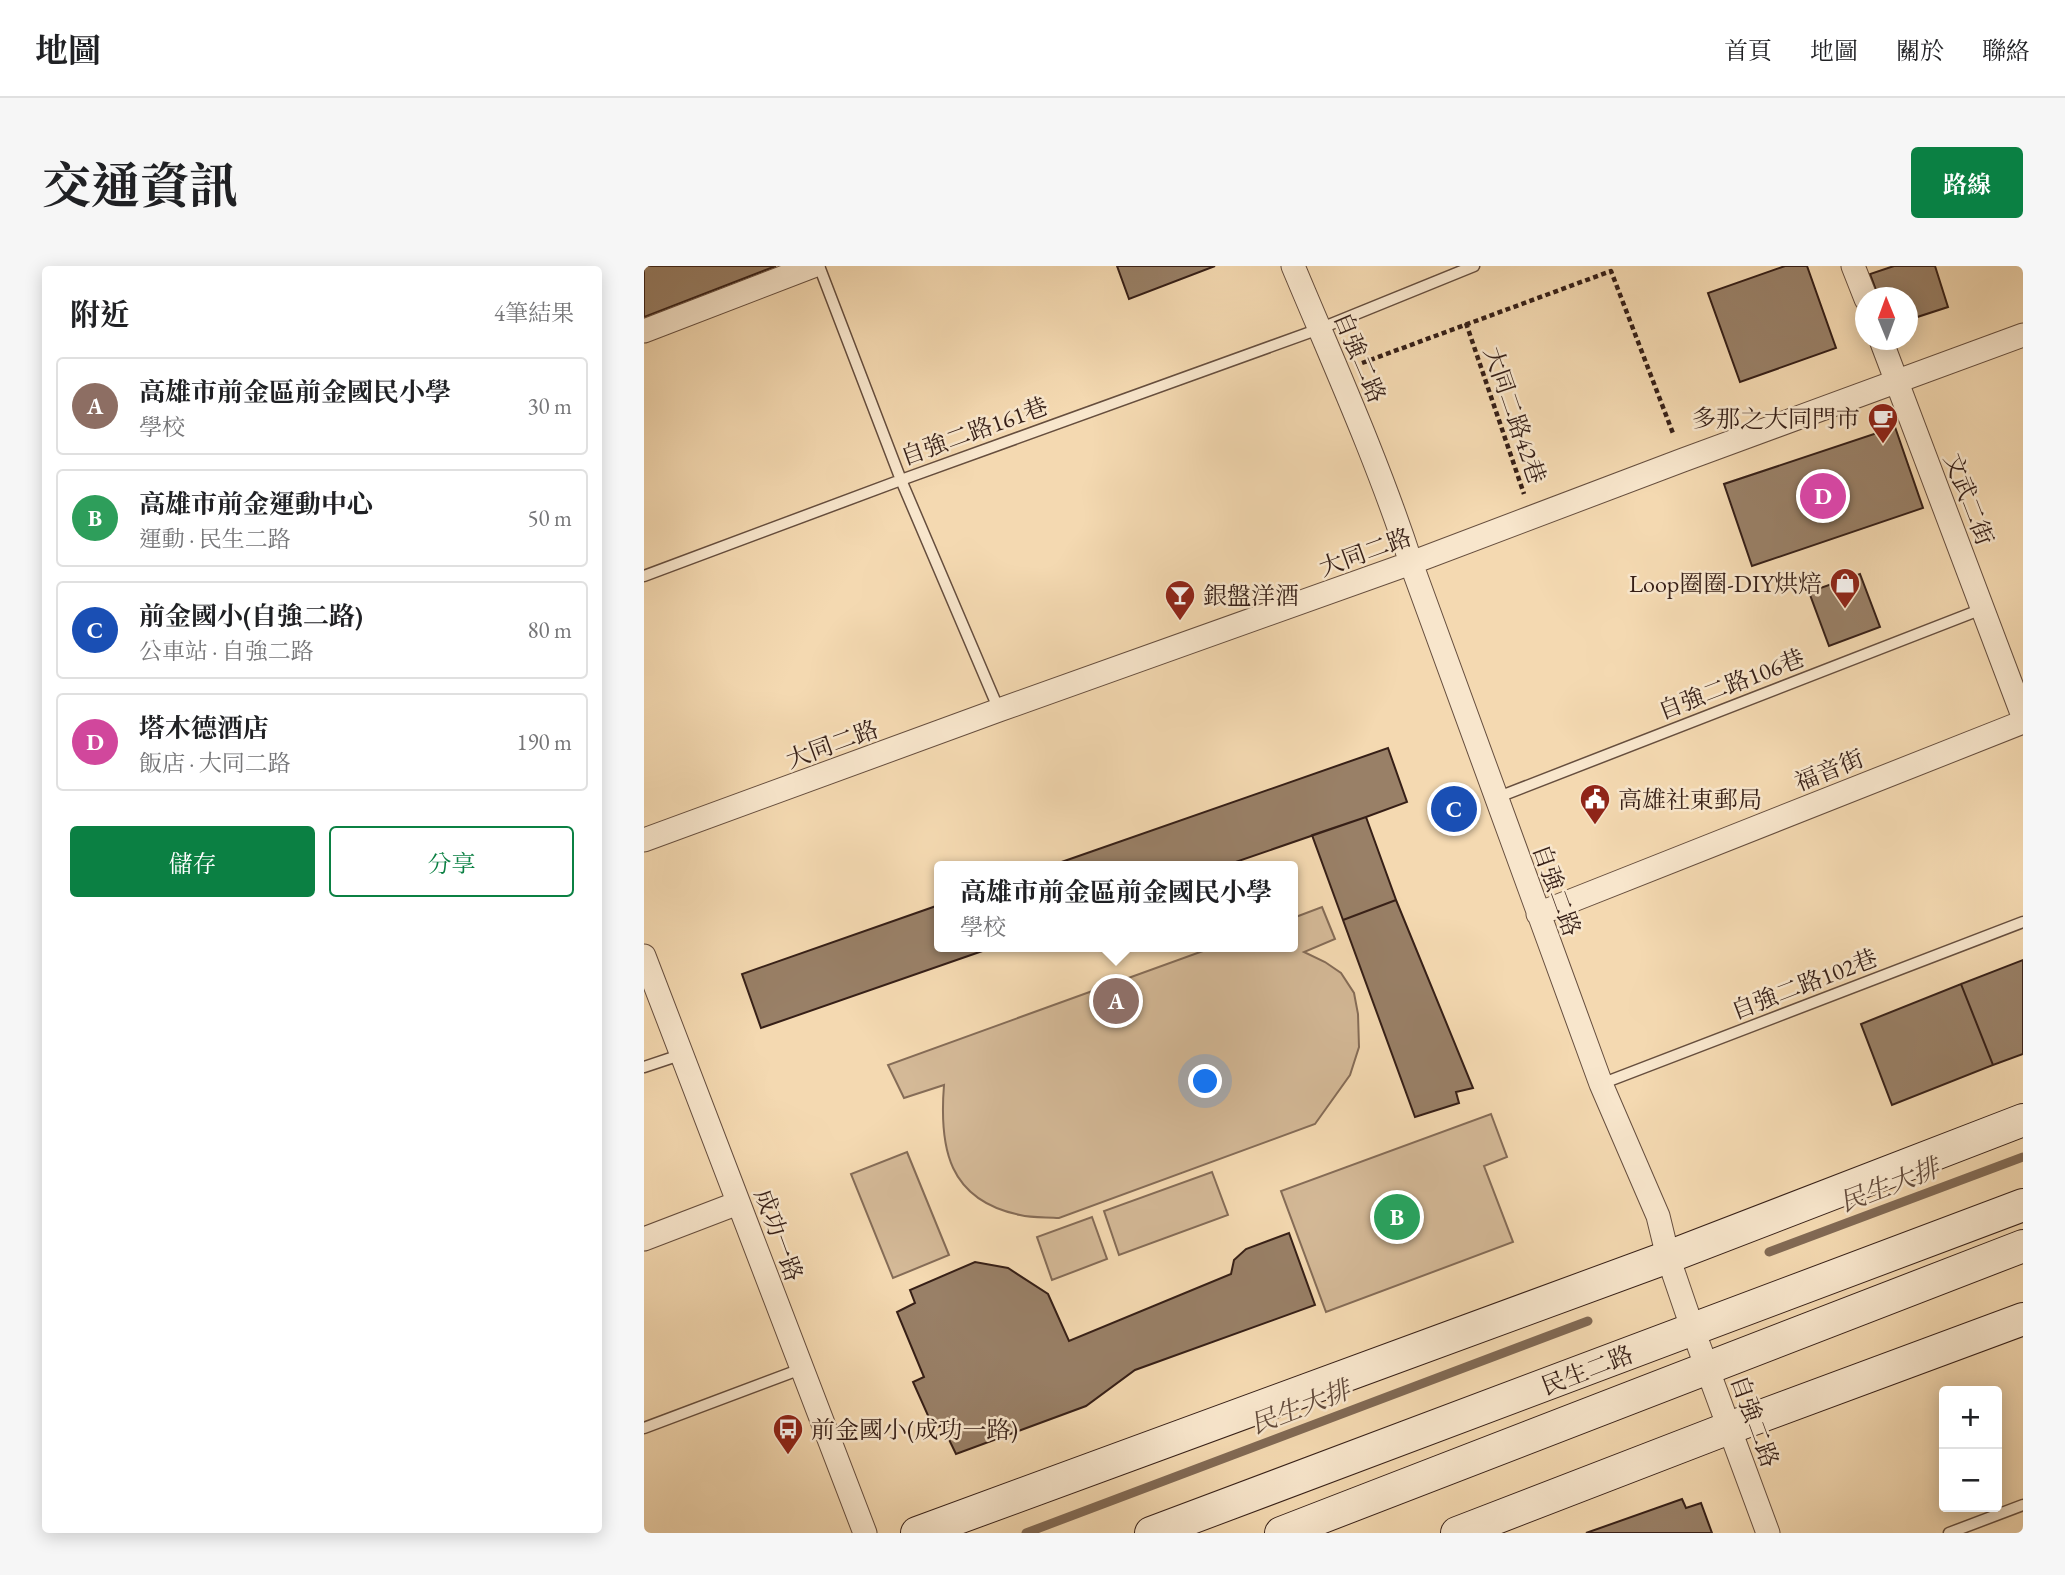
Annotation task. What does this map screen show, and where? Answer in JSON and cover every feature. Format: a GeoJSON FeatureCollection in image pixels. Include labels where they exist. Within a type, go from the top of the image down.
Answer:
{"type":"FeatureCollection","features":[{"type":"Feature","properties":{"kind":"main road"},"geometry":{"type":"LineString","coordinates":[[917,1533],[1668,1257],[2023,1120]]}},
{"type":"Feature","properties":{"kind":"main road","name":"民生二路"},"geometry":{"type":"LineString","coordinates":[[1151,1533],[2023,1205]]}},
{"type":"Feature","properties":{"kind":"main road","name":"民生二路"},"geometry":{"type":"LineString","coordinates":[[1281,1533],[2023,1247]]}},
{"type":"Feature","properties":{"kind":"main road"},"geometry":{"type":"LineString","coordinates":[[1457,1533],[2023,1319]]}},
{"type":"Feature","properties":{"kind":"street"},"geometry":{"type":"LineString","coordinates":[[644,331],[813,266]]}},
{"type":"Feature","properties":{"kind":"street","name":"自強二路"},"geometry":{"type":"LineString","coordinates":[[1293,266],[1393,506],[1411,563],[1601,1084],[1658,1216],[1668,1257],[1693,1330],[1768,1533]]}},
{"type":"Feature","properties":{"kind":"street"},"geometry":{"type":"LineString","coordinates":[[1853,266],[1861,287]]}},
{"type":"Feature","properties":{"kind":"street","name":"大同二路"},"geometry":{"type":"LineString","coordinates":[[644,840],[1532,519],[1683,460],[2023,335]]}},
{"type":"Feature","properties":{"kind":"street","name":"文武二街"},"geometry":{"type":"LineString","coordinates":[[1885,350],[2023,716]]}},
{"type":"Feature","properties":{"kind":"street","name":"福音街"},"geometry":{"type":"LineString","coordinates":[[1538,914],[2023,722]]}},
{"type":"Feature","properties":{"kind":"street","name":"成功一路"},"geometry":{"type":"LineString","coordinates":[[644,956],[865,1533]]}},
{"type":"Feature","properties":{"kind":"street"},"geometry":{"type":"LineString","coordinates":[[644,1239],[738,1203]]}},
{"type":"Feature","properties":{"kind":"lane"},"geometry":{"type":"LineString","coordinates":[[819,266],[901,480],[999,710]]}},
{"type":"Feature","properties":{"kind":"lane","name":"自強二路161巷"},"geometry":{"type":"LineString","coordinates":[[644,576],[1320,329],[1474,266]]}},
{"type":"Feature","properties":{"kind":"lane","name":"自強二路106巷"},"geometry":{"type":"LineString","coordinates":[[1496,798],[1982,609]]}},
{"type":"Feature","properties":{"kind":"lane","name":"自強二路102巷"},"geometry":{"type":"LineString","coordinates":[[1601,1084],[2023,922]]}},
{"type":"Feature","properties":{"kind":"lane"},"geometry":{"type":"LineString","coordinates":[[644,1068],[683,1054]]}},
{"type":"Feature","properties":{"kind":"lane"},"geometry":{"type":"LineString","coordinates":[[644,1428],[801,1369]]}},
{"type":"Feature","properties":{"kind":"lane"},"geometry":{"type":"LineString","coordinates":[[1949,1533],[2023,1505]]}},
{"type":"Feature","properties":{"kind":"path"},"geometry":{"type":"LineString","coordinates":[[1339,372],[1611,271],[1683,460]]}},
{"type":"Feature","properties":{"kind":"path","name":"大同二路42巷"},"geometry":{"type":"LineString","coordinates":[[1465,323],[1532,519]]}},
{"type":"Feature","properties":{"kind":"shaded area"},"geometry":{"type":"Polygon","coordinates":[[[1322,907],[1335,939],[1304,952],[1341,973],[1354,993],[1358,1014],[1359,1047],[1350,1075],[1315,1124],[1059,1218],[1020,1215],[996,1208],[977,1197],[963,1184],[953,1168],[947,1150],[944,1085],[904,1098],[888,1065],[1200,952],[1298,952],[1298,916],[1322,907]]]}},
{"type":"Feature","properties":{"kind":"shaded area"},"geometry":{"type":"Polygon","coordinates":[[[1491,1114],[1507,1157],[1484,1166],[1513,1242],[1326,1312],[1281,1191],[1491,1114]]]}},
{"type":"Feature","properties":{"kind":"shaded area"},"geometry":{"type":"Polygon","coordinates":[[[907,1152],[949,1255],[893,1278],[851,1174],[907,1152]]]}},
{"type":"Feature","properties":{"kind":"shaded area"},"geometry":{"type":"Polygon","coordinates":[[[1212,1172],[1228,1215],[1119,1255],[1104,1211],[1212,1172]]]}},
{"type":"Feature","properties":{"kind":"shaded area"},"geometry":{"type":"Polygon","coordinates":[[[1092,1217],[1107,1259],[1052,1280],[1037,1237],[1092,1217]]]}},
{"type":"Feature","properties":{"kind":"building"},"geometry":{"type":"Polygon","coordinates":[[[644,266],[776,266],[644,317],[644,266]]]}},
{"type":"Feature","properties":{"kind":"building"},"geometry":{"type":"Polygon","coordinates":[[[1117,266],[1215,266],[1129,299],[1117,266]]]}},
{"type":"Feature","properties":{"kind":"building"},"geometry":{"type":"Polygon","coordinates":[[[1785,266],[1807,266],[1836,348],[1740,382],[1708,293],[1785,266]]]}},
{"type":"Feature","properties":{"kind":"building"},"geometry":{"type":"Polygon","coordinates":[[[1894,266],[1935,266],[1948,307],[1918,317],[1918,287],[1875,287],[1870,274],[1894,266]]]}},
{"type":"Feature","properties":{"kind":"building"},"geometry":{"type":"Polygon","coordinates":[[[1895,427],[1923,508],[1752,566],[1724,484],[1895,427]]]}},
{"type":"Feature","properties":{"kind":"building","name":"Loop圈圈-DIY烘焙"},"geometry":{"type":"Polygon","coordinates":[[[1860,574],[1880,627],[1829,646],[1809,592],[1860,574]]]}},
{"type":"Feature","properties":{"kind":"building"},"geometry":{"type":"Polygon","coordinates":[[[1388,748],[1407,802],[1238,861],[1064,861],[1388,748]]]}},
{"type":"Feature","properties":{"kind":"building"},"geometry":{"type":"Polygon","coordinates":[[[1366,817],[1396,900],[1343,920],[1312,835],[1366,817]]]}},
{"type":"Feature","properties":{"kind":"building"},"geometry":{"type":"Polygon","coordinates":[[[1396,900],[1473,1088],[1456,1092],[1459,1103],[1415,1117],[1343,920],[1396,900]]]}},
{"type":"Feature","properties":{"kind":"building"},"geometry":{"type":"Polygon","coordinates":[[[934,907],[934,952],[980,952],[761,1028],[742,974],[934,907]]]}},
{"type":"Feature","properties":{"kind":"building"},"geometry":{"type":"Polygon","coordinates":[[[2023,960],[2023,1054],[1993,1065],[1961,984],[2023,960]]]}},
{"type":"Feature","properties":{"kind":"building"},"geometry":{"type":"Polygon","coordinates":[[[1961,984],[1993,1065],[1892,1105],[1861,1024],[1961,984]]]}},
{"type":"Feature","properties":{"kind":"building"},"geometry":{"type":"Polygon","coordinates":[[[1289,1233],[1315,1305],[1135,1370],[1086,1406],[956,1454],[942,1425],[934,1429],[913,1382],[924,1377],[897,1312],[915,1303],[910,1290],[975,1262],[1008,1268],[1048,1294],[1069,1341],[1231,1274],[1234,1260],[1246,1249],[1289,1233]]]}},
{"type":"Feature","properties":{"kind":"building"},"geometry":{"type":"Polygon","coordinates":[[[1682,1499],[1686,1508],[1701,1503],[1712,1533],[1586,1533],[1682,1499]]]}},
{"type":"Feature","properties":{"kind":"waterway","name":"民生大排"},"geometry":{"type":"LineString","coordinates":[[1769,1252],[2023,1157]]}},
{"type":"Feature","properties":{"kind":"waterway","name":"民生大排"},"geometry":{"type":"LineString","coordinates":[[1026,1533],[1588,1321]]}},
{"type":"Feature","properties":{"kind":"place","name":"多那之大同門市"},"geometry":{"type":"Point","coordinates":[1883,445]}},
{"type":"Feature","properties":{"kind":"place","name":"塔木德酒店"},"geometry":{"type":"Point","coordinates":[1823,496]}},
{"type":"Feature","properties":{"kind":"place","name":"Loop圈圈-DIY烘焙"},"geometry":{"type":"Point","coordinates":[1845,610]}},
{"type":"Feature","properties":{"kind":"place","name":"銀盤洋酒"},"geometry":{"type":"Point","coordinates":[1180,622]}},
{"type":"Feature","properties":{"kind":"place","name":"前金國小(自強二路)"},"geometry":{"type":"Point","coordinates":[1454,809]}},
{"type":"Feature","properties":{"kind":"place","name":"高雄社東郵局"},"geometry":{"type":"Point","coordinates":[1595,826]}},
{"type":"Feature","properties":{"kind":"place","name":"高雄市前金區前金國民小學"},"geometry":{"type":"Point","coordinates":[1116,1001]}},
{"type":"Feature","properties":{"kind":"place","name":"高雄市前金運動中心"},"geometry":{"type":"Point","coordinates":[1397,1217]}},
{"type":"Feature","properties":{"kind":"place","name":"前金國小(成功一路)"},"geometry":{"type":"Point","coordinates":[788,1456]}}]}
